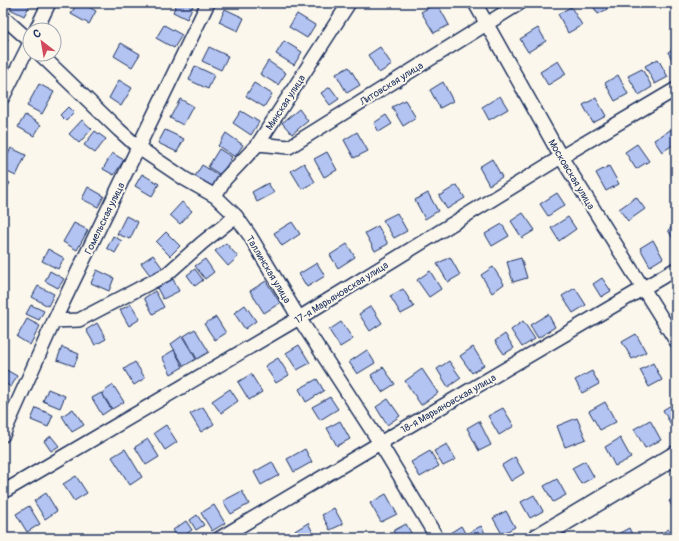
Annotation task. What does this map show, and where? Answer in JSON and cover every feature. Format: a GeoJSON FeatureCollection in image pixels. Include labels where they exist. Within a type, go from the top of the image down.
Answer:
{"type":"FeatureCollection","features":[{"type":"Feature","properties":{"kind":"street"},"geometry":{"type":"LineString","coordinates":[[40,22],[49,3]]}},
{"type":"Feature","properties":{"kind":"street","name":"Гомельская улица"},"geometry":{"type":"LineString","coordinates":[[3,435],[54,321],[208,3]]}},
{"type":"Feature","properties":{"kind":"street","name":"Минская улица"},"geometry":{"type":"LineString","coordinates":[[215,196],[225,179],[258,144],[349,3]]}},
{"type":"Feature","properties":{"kind":"street","name":"Московская улица"},"geometry":{"type":"LineString","coordinates":[[475,3],[561,157],[676,341]]}},
{"type":"Feature","properties":{"kind":"street","name":"Литовская улица"},"geometry":{"type":"LineString","coordinates":[[258,144],[289,147],[520,3]]}},
{"type":"Feature","properties":{"kind":"street"},"geometry":{"type":"LineString","coordinates":[[3,17],[22,35]]}},
{"type":"Feature","properties":{"kind":"street"},"geometry":{"type":"LineString","coordinates":[[3,96],[22,58]]}},
{"type":"Feature","properties":{"kind":"street","name":"Таллинская улица"},"geometry":{"type":"LineString","coordinates":[[48,62],[118,130],[139,148],[215,196],[236,216],[250,236],[299,318],[380,443],[437,538]]}},
{"type":"Feature","properties":{"kind":"street","name":"17-я Марьяновская улица"},"geometry":{"type":"LineString","coordinates":[[3,492],[299,318],[561,157],[676,89]]}},
{"type":"Feature","properties":{"kind":"street"},"geometry":{"type":"LineString","coordinates":[[54,321],[78,320],[167,274],[202,243],[236,216]]}},
{"type":"Feature","properties":{"kind":"street","name":"18-я Марьяновская улица"},"geometry":{"type":"LineString","coordinates":[[220,538],[676,269]]}},
{"type":"Feature","properties":{"kind":"street"},"geometry":{"type":"LineString","coordinates":[[537,538],[676,455]]}},
{"type":"Feature","properties":{"kind":"building"},"geometry":{"type":"Polygon","coordinates":[[[13,3],[31,3],[24,16],[10,9],[13,3]]]}},
{"type":"Feature","properties":{"kind":"building"},"geometry":{"type":"Polygon","coordinates":[[[77,3],[82,3],[96,11],[89,24],[71,14],[77,3]]]}},
{"type":"Feature","properties":{"kind":"building"},"geometry":{"type":"Polygon","coordinates":[[[177,3],[194,3],[187,19],[173,12],[177,3]]]}},
{"type":"Feature","properties":{"kind":"building"},"geometry":{"type":"Polygon","coordinates":[[[236,3],[247,3],[245,7],[236,3]]]}},
{"type":"Feature","properties":{"kind":"building"},"geometry":{"type":"Polygon","coordinates":[[[437,3],[449,25],[434,33],[421,12],[437,3]]]}},
{"type":"Feature","properties":{"kind":"building"},"geometry":{"type":"Polygon","coordinates":[[[591,3],[609,3],[611,7],[598,14],[591,3]]]}},
{"type":"Feature","properties":{"kind":"building"},"geometry":{"type":"Polygon","coordinates":[[[571,7],[582,25],[568,33],[558,14],[571,7]]]}},
{"type":"Feature","properties":{"kind":"building"},"geometry":{"type":"Polygon","coordinates":[[[225,9],[244,18],[238,31],[219,22],[225,9]]]}},
{"type":"Feature","properties":{"kind":"building"},"geometry":{"type":"Polygon","coordinates":[[[297,14],[315,25],[307,38],[289,27],[297,14]]]}},
{"type":"Feature","properties":{"kind":"building"},"geometry":{"type":"Polygon","coordinates":[[[164,25],[182,35],[174,48],[156,38],[164,25]]]}},
{"type":"Feature","properties":{"kind":"building"},"geometry":{"type":"Polygon","coordinates":[[[538,28],[546,41],[528,52],[520,39],[538,28]]]}},
{"type":"Feature","properties":{"kind":"building"},"geometry":{"type":"Polygon","coordinates":[[[3,36],[8,39],[3,48],[3,36]]]}},
{"type":"Feature","properties":{"kind":"building"},"geometry":{"type":"Polygon","coordinates":[[[284,41],[302,52],[294,65],[276,54],[284,41]]]}},
{"type":"Feature","properties":{"kind":"building"},"geometry":{"type":"Polygon","coordinates":[[[121,43],[140,54],[132,67],[114,56],[121,43]]]}},
{"type":"Feature","properties":{"kind":"building"},"geometry":{"type":"Polygon","coordinates":[[[209,47],[228,56],[221,70],[202,61],[209,47]]]}},
{"type":"Feature","properties":{"kind":"building"},"geometry":{"type":"Polygon","coordinates":[[[380,47],[392,65],[379,73],[368,55],[380,47]]]}},
{"type":"Feature","properties":{"kind":"building"},"geometry":{"type":"Polygon","coordinates":[[[676,47],[676,67],[668,52],[676,47]]]}},
{"type":"Feature","properties":{"kind":"building"},"geometry":{"type":"Polygon","coordinates":[[[658,59],[668,77],[655,84],[645,66],[658,59]]]}},
{"type":"Feature","properties":{"kind":"building"},"geometry":{"type":"Polygon","coordinates":[[[268,61],[286,73],[278,85],[260,74],[268,61]]]}},
{"type":"Feature","properties":{"kind":"building"},"geometry":{"type":"Polygon","coordinates":[[[558,61],[566,74],[548,85],[540,72],[558,61]]]}},
{"type":"Feature","properties":{"kind":"building"},"geometry":{"type":"Polygon","coordinates":[[[195,66],[214,75],[208,89],[189,80],[195,66]]]}},
{"type":"Feature","properties":{"kind":"building"},"geometry":{"type":"Polygon","coordinates":[[[349,67],[360,85],[347,93],[336,74],[349,67]]]}},
{"type":"Feature","properties":{"kind":"building"},"geometry":{"type":"Polygon","coordinates":[[[642,69],[652,87],[639,95],[628,76],[642,69]]]}},
{"type":"Feature","properties":{"kind":"building"},"geometry":{"type":"Polygon","coordinates":[[[618,75],[628,94],[615,101],[605,83],[618,75]]]}},
{"type":"Feature","properties":{"kind":"building"},"geometry":{"type":"Polygon","coordinates":[[[119,80],[132,88],[121,106],[109,98],[119,80]]]}},
{"type":"Feature","properties":{"kind":"building"},"geometry":{"type":"Polygon","coordinates":[[[443,82],[453,101],[440,108],[430,90],[443,82]]]}},
{"type":"Feature","properties":{"kind":"building"},"geometry":{"type":"Polygon","coordinates":[[[254,83],[272,94],[264,107],[246,96],[254,83]]]}},
{"type":"Feature","properties":{"kind":"building"},"geometry":{"type":"Polygon","coordinates":[[[39,84],[54,92],[42,114],[27,106],[39,84]]]}},
{"type":"Feature","properties":{"kind":"building"},"geometry":{"type":"Polygon","coordinates":[[[330,87],[339,99],[330,105],[321,93],[330,87]]]}},
{"type":"Feature","properties":{"kind":"building"},"geometry":{"type":"Polygon","coordinates":[[[500,96],[508,109],[489,120],[482,107],[500,96]]]}},
{"type":"Feature","properties":{"kind":"building"},"geometry":{"type":"Polygon","coordinates":[[[596,98],[606,116],[593,123],[583,105],[596,98]]]}},
{"type":"Feature","properties":{"kind":"building"},"geometry":{"type":"Polygon","coordinates":[[[180,99],[193,106],[183,125],[170,118],[180,99]]]}},
{"type":"Feature","properties":{"kind":"building"},"geometry":{"type":"Polygon","coordinates":[[[405,100],[416,118],[403,126],[392,107],[405,100]]]}},
{"type":"Feature","properties":{"kind":"building"},"geometry":{"type":"Polygon","coordinates":[[[68,107],[74,113],[66,121],[60,115],[68,107]]]}},
{"type":"Feature","properties":{"kind":"building"},"geometry":{"type":"Polygon","coordinates":[[[299,109],[308,121],[292,134],[282,123],[299,109]]]}},
{"type":"Feature","properties":{"kind":"building"},"geometry":{"type":"Polygon","coordinates":[[[241,111],[259,122],[251,135],[233,123],[241,111]]]}},
{"type":"Feature","properties":{"kind":"building"},"geometry":{"type":"Polygon","coordinates":[[[25,115],[41,125],[34,136],[18,127],[25,115]]]}},
{"type":"Feature","properties":{"kind":"building"},"geometry":{"type":"Polygon","coordinates":[[[386,115],[392,124],[379,132],[374,123],[386,115]]]}},
{"type":"Feature","properties":{"kind":"building"},"geometry":{"type":"Polygon","coordinates":[[[82,120],[92,129],[79,143],[69,134],[82,120]]]}},
{"type":"Feature","properties":{"kind":"building"},"geometry":{"type":"Polygon","coordinates":[[[672,129],[676,136],[676,143],[662,152],[654,140],[672,129]]]}},
{"type":"Feature","properties":{"kind":"building"},"geometry":{"type":"Polygon","coordinates":[[[165,130],[184,139],[177,152],[158,143],[165,130]]]}},
{"type":"Feature","properties":{"kind":"building"},"geometry":{"type":"Polygon","coordinates":[[[95,131],[106,139],[95,153],[84,145],[95,131]]]}},
{"type":"Feature","properties":{"kind":"building"},"geometry":{"type":"Polygon","coordinates":[[[357,132],[368,151],[354,158],[344,140],[357,132]]]}},
{"type":"Feature","properties":{"kind":"building"},"geometry":{"type":"Polygon","coordinates":[[[226,133],[243,145],[235,157],[218,146],[226,133]]]}},
{"type":"Feature","properties":{"kind":"building"},"geometry":{"type":"Polygon","coordinates":[[[637,144],[649,161],[636,169],[625,152],[637,144]]]}},
{"type":"Feature","properties":{"kind":"building"},"geometry":{"type":"Polygon","coordinates":[[[11,148],[26,155],[16,176],[3,170],[3,165],[11,148]]]}},
{"type":"Feature","properties":{"kind":"building"},"geometry":{"type":"Polygon","coordinates":[[[219,149],[232,157],[221,175],[208,167],[219,149]]]}},
{"type":"Feature","properties":{"kind":"building"},"geometry":{"type":"Polygon","coordinates":[[[327,152],[337,170],[324,177],[314,159],[327,152]]]}},
{"type":"Feature","properties":{"kind":"building"},"geometry":{"type":"Polygon","coordinates":[[[112,153],[124,160],[114,175],[103,169],[112,153]]]}},
{"type":"Feature","properties":{"kind":"building"},"geometry":{"type":"Polygon","coordinates":[[[492,159],[502,177],[489,185],[479,167],[492,159]]]}},
{"type":"Feature","properties":{"kind":"building"},"geometry":{"type":"Polygon","coordinates":[[[304,163],[315,182],[302,189],[291,171],[304,163]]]}},
{"type":"Feature","properties":{"kind":"building"},"geometry":{"type":"Polygon","coordinates":[[[202,165],[220,176],[212,189],[194,178],[202,165]]]}},
{"type":"Feature","properties":{"kind":"building"},"geometry":{"type":"Polygon","coordinates":[[[609,166],[619,184],[606,191],[596,173],[609,166]]]}},
{"type":"Feature","properties":{"kind":"building"},"geometry":{"type":"Polygon","coordinates":[[[142,174],[159,184],[152,196],[135,186],[142,174]]]}},
{"type":"Feature","properties":{"kind":"building"},"geometry":{"type":"Polygon","coordinates":[[[3,178],[10,183],[3,194],[3,178]]]}},
{"type":"Feature","properties":{"kind":"building"},"geometry":{"type":"Polygon","coordinates":[[[268,183],[274,193],[257,202],[252,192],[268,183]]]}},
{"type":"Feature","properties":{"kind":"building"},"geometry":{"type":"Polygon","coordinates":[[[457,185],[465,198],[447,209],[439,196],[457,185]]]}},
{"type":"Feature","properties":{"kind":"building"},"geometry":{"type":"Polygon","coordinates":[[[88,187],[104,196],[98,207],[82,199],[88,187]]]}},
{"type":"Feature","properties":{"kind":"building"},"geometry":{"type":"Polygon","coordinates":[[[428,193],[438,211],[425,219],[415,200],[428,193]]]}},
{"type":"Feature","properties":{"kind":"building"},"geometry":{"type":"Polygon","coordinates":[[[557,193],[565,205],[548,216],[540,204],[557,193]]]}},
{"type":"Feature","properties":{"kind":"building"},"geometry":{"type":"Polygon","coordinates":[[[636,197],[645,209],[628,221],[619,209],[636,197]]]}},
{"type":"Feature","properties":{"kind":"building"},"geometry":{"type":"Polygon","coordinates":[[[182,202],[192,211],[180,224],[170,215],[182,202]]]}},
{"type":"Feature","properties":{"kind":"building"},"geometry":{"type":"Polygon","coordinates":[[[397,213],[407,231],[394,238],[383,220],[397,213]]]}},
{"type":"Feature","properties":{"kind":"building"},"geometry":{"type":"Polygon","coordinates":[[[523,213],[535,230],[522,238],[511,221],[523,213]]]}},
{"type":"Feature","properties":{"kind":"building"},"geometry":{"type":"Polygon","coordinates":[[[126,216],[138,222],[130,239],[117,234],[126,216]]]}},
{"type":"Feature","properties":{"kind":"building"},"geometry":{"type":"Polygon","coordinates":[[[568,217],[576,229],[559,241],[551,228],[568,217]]]}},
{"type":"Feature","properties":{"kind":"building"},"geometry":{"type":"Polygon","coordinates":[[[292,222],[300,234],[282,246],[274,233],[292,222]]]}},
{"type":"Feature","properties":{"kind":"building"},"geometry":{"type":"Polygon","coordinates":[[[74,223],[88,230],[77,250],[63,242],[74,223]]]}},
{"type":"Feature","properties":{"kind":"building"},"geometry":{"type":"Polygon","coordinates":[[[502,224],[509,236],[492,246],[485,234],[502,224]]]}},
{"type":"Feature","properties":{"kind":"building"},"geometry":{"type":"Polygon","coordinates":[[[676,225],[676,244],[668,230],[676,225]]]}},
{"type":"Feature","properties":{"kind":"building"},"geometry":{"type":"Polygon","coordinates":[[[378,226],[388,244],[375,251],[365,233],[378,226]]]}},
{"type":"Feature","properties":{"kind":"building"},"geometry":{"type":"Polygon","coordinates":[[[166,232],[180,246],[170,256],[156,242],[166,232]]]}},
{"type":"Feature","properties":{"kind":"building"},"geometry":{"type":"Polygon","coordinates":[[[113,236],[122,241],[115,253],[107,248],[113,236]]]}},
{"type":"Feature","properties":{"kind":"building"},"geometry":{"type":"Polygon","coordinates":[[[653,240],[663,258],[650,266],[640,248],[653,240]]]}},
{"type":"Feature","properties":{"kind":"building"},"geometry":{"type":"Polygon","coordinates":[[[226,243],[238,257],[228,266],[215,251],[226,243]]]}},
{"type":"Feature","properties":{"kind":"building"},"geometry":{"type":"Polygon","coordinates":[[[347,244],[355,257],[338,268],[330,255],[347,244]]]}},
{"type":"Feature","properties":{"kind":"building"},"geometry":{"type":"Polygon","coordinates":[[[48,249],[64,258],[58,269],[42,261],[48,249]]]}},
{"type":"Feature","properties":{"kind":"building"},"geometry":{"type":"Polygon","coordinates":[[[153,255],[164,270],[153,279],[141,263],[153,255]]]}},
{"type":"Feature","properties":{"kind":"building"},"geometry":{"type":"Polygon","coordinates":[[[450,257],[460,275],[448,282],[437,264],[450,257]]]}},
{"type":"Feature","properties":{"kind":"building"},"geometry":{"type":"Polygon","coordinates":[[[521,258],[527,278],[513,282],[507,262],[521,258]]]}},
{"type":"Feature","properties":{"kind":"building"},"geometry":{"type":"Polygon","coordinates":[[[205,259],[214,272],[205,279],[195,266],[205,259]]]}},
{"type":"Feature","properties":{"kind":"building"},"geometry":{"type":"Polygon","coordinates":[[[317,263],[325,276],[307,287],[299,274],[317,263]]]}},
{"type":"Feature","properties":{"kind":"building"},"geometry":{"type":"Polygon","coordinates":[[[493,267],[504,284],[492,293],[481,275],[493,267]]]}},
{"type":"Feature","properties":{"kind":"building"},"geometry":{"type":"Polygon","coordinates":[[[195,269],[203,280],[195,286],[187,275],[195,269]]]}},
{"type":"Feature","properties":{"kind":"building"},"geometry":{"type":"Polygon","coordinates":[[[97,270],[114,278],[109,291],[91,283],[97,270]]]}},
{"type":"Feature","properties":{"kind":"building"},"geometry":{"type":"Polygon","coordinates":[[[50,271],[64,279],[58,288],[45,281],[50,271]]]}},
{"type":"Feature","properties":{"kind":"building"},"geometry":{"type":"Polygon","coordinates":[[[430,271],[441,289],[429,297],[417,280],[430,271]]]}},
{"type":"Feature","properties":{"kind":"building"},"geometry":{"type":"Polygon","coordinates":[[[602,278],[611,291],[601,297],[593,284],[602,278]]]}},
{"type":"Feature","properties":{"kind":"building"},"geometry":{"type":"Polygon","coordinates":[[[173,279],[179,291],[163,299],[157,288],[173,279]]]}},
{"type":"Feature","properties":{"kind":"building"},"geometry":{"type":"Polygon","coordinates":[[[266,281],[280,303],[264,313],[250,291],[266,281]]]}},
{"type":"Feature","properties":{"kind":"building"},"geometry":{"type":"Polygon","coordinates":[[[38,286],[54,294],[48,306],[32,297],[38,286]]]}},
{"type":"Feature","properties":{"kind":"building"},"geometry":{"type":"Polygon","coordinates":[[[575,288],[586,305],[573,313],[562,296],[575,288]]]}},
{"type":"Feature","properties":{"kind":"building"},"geometry":{"type":"Polygon","coordinates":[[[403,289],[414,307],[401,314],[390,296],[403,289]]]}},
{"type":"Feature","properties":{"kind":"building"},"geometry":{"type":"Polygon","coordinates":[[[155,291],[164,307],[153,314],[144,298],[155,291]]]}},
{"type":"Feature","properties":{"kind":"building"},"geometry":{"type":"Polygon","coordinates":[[[131,304],[140,319],[129,326],[120,310],[131,304]]]}},
{"type":"Feature","properties":{"kind":"building"},"geometry":{"type":"Polygon","coordinates":[[[31,305],[44,311],[39,320],[26,314],[31,305]]]}},
{"type":"Feature","properties":{"kind":"building"},"geometry":{"type":"Polygon","coordinates":[[[245,305],[256,321],[245,329],[234,313],[245,305]]]}},
{"type":"Feature","properties":{"kind":"building"},"geometry":{"type":"Polygon","coordinates":[[[371,306],[382,323],[370,331],[359,314],[371,306]]]}},
{"type":"Feature","properties":{"kind":"building"},"geometry":{"type":"Polygon","coordinates":[[[548,314],[555,327],[538,338],[530,325],[548,314]]]}},
{"type":"Feature","properties":{"kind":"building"},"geometry":{"type":"Polygon","coordinates":[[[216,317],[226,333],[215,340],[204,324],[216,317]]]}},
{"type":"Feature","properties":{"kind":"building"},"geometry":{"type":"Polygon","coordinates":[[[27,319],[40,326],[30,345],[17,337],[27,319]]]}},
{"type":"Feature","properties":{"kind":"building"},"geometry":{"type":"Polygon","coordinates":[[[523,321],[535,339],[522,347],[511,330],[523,321]]]}},
{"type":"Feature","properties":{"kind":"building"},"geometry":{"type":"Polygon","coordinates":[[[341,322],[353,339],[340,347],[329,330],[341,322]]]}},
{"type":"Feature","properties":{"kind":"building"},"geometry":{"type":"Polygon","coordinates":[[[97,323],[106,339],[95,345],[86,330],[97,323]]]}},
{"type":"Feature","properties":{"kind":"building"},"geometry":{"type":"Polygon","coordinates":[[[195,329],[209,352],[197,359],[184,336],[195,329]]]}},
{"type":"Feature","properties":{"kind":"building"},"geometry":{"type":"Polygon","coordinates":[[[505,334],[514,348],[504,354],[495,341],[505,334]]]}},
{"type":"Feature","properties":{"kind":"building"},"geometry":{"type":"Polygon","coordinates":[[[636,334],[646,352],[632,359],[622,342],[636,334]]]}},
{"type":"Feature","properties":{"kind":"building"},"geometry":{"type":"Polygon","coordinates":[[[182,336],[196,359],[184,366],[171,344],[182,336]]]}},
{"type":"Feature","properties":{"kind":"building"},"geometry":{"type":"Polygon","coordinates":[[[299,345],[310,363],[297,370],[286,353],[299,345]]]}},
{"type":"Feature","properties":{"kind":"building"},"geometry":{"type":"Polygon","coordinates":[[[62,347],[79,354],[74,366],[57,360],[62,347]]]}},
{"type":"Feature","properties":{"kind":"building"},"geometry":{"type":"Polygon","coordinates":[[[473,347],[484,365],[472,373],[460,356],[473,347]]]}},
{"type":"Feature","properties":{"kind":"building"},"geometry":{"type":"Polygon","coordinates":[[[174,350],[183,367],[171,374],[162,357],[174,350]]]}},
{"type":"Feature","properties":{"kind":"building"},"geometry":{"type":"Polygon","coordinates":[[[367,350],[375,363],[357,374],[349,362],[367,350]]]}},
{"type":"Feature","properties":{"kind":"building"},"geometry":{"type":"Polygon","coordinates":[[[278,358],[289,375],[276,383],[265,366],[278,358]]]}},
{"type":"Feature","properties":{"kind":"building"},"geometry":{"type":"Polygon","coordinates":[[[449,361],[461,378],[448,387],[437,369],[449,361]]]}},
{"type":"Feature","properties":{"kind":"building"},"geometry":{"type":"Polygon","coordinates":[[[135,362],[145,378],[134,385],[124,369],[135,362]]]}},
{"type":"Feature","properties":{"kind":"building"},"geometry":{"type":"Polygon","coordinates":[[[653,363],[662,380],[649,387],[640,370],[653,363]]]}},
{"type":"Feature","properties":{"kind":"building"},"geometry":{"type":"Polygon","coordinates":[[[383,367],[395,384],[382,392],[371,375],[383,367]]]}},
{"type":"Feature","properties":{"kind":"building"},"geometry":{"type":"Polygon","coordinates":[[[3,368],[17,376],[11,387],[3,382],[3,368]]]}},
{"type":"Feature","properties":{"kind":"building"},"geometry":{"type":"Polygon","coordinates":[[[422,369],[438,393],[421,405],[405,381],[422,369]]]}},
{"type":"Feature","properties":{"kind":"building"},"geometry":{"type":"Polygon","coordinates":[[[592,371],[599,384],[582,393],[575,380],[592,371]]]}},
{"type":"Feature","properties":{"kind":"building"},"geometry":{"type":"Polygon","coordinates":[[[251,374],[262,392],[249,400],[238,382],[251,374]]]}},
{"type":"Feature","properties":{"kind":"building"},"geometry":{"type":"Polygon","coordinates":[[[317,379],[324,391],[306,402],[299,389],[317,379]]]}},
{"type":"Feature","properties":{"kind":"building"},"geometry":{"type":"Polygon","coordinates":[[[113,385],[124,402],[112,409],[102,393],[113,385]]]}},
{"type":"Feature","properties":{"kind":"building"},"geometry":{"type":"Polygon","coordinates":[[[48,389],[65,396],[60,408],[43,401],[48,389]]]}},
{"type":"Feature","properties":{"kind":"building"},"geometry":{"type":"Polygon","coordinates":[[[230,389],[238,401],[221,413],[212,401],[230,389]]]}},
{"type":"Feature","properties":{"kind":"building"},"geometry":{"type":"Polygon","coordinates":[[[101,393],[111,409],[102,415],[92,398],[101,393]]]}},
{"type":"Feature","properties":{"kind":"building"},"geometry":{"type":"Polygon","coordinates":[[[330,397],[338,409],[320,420],[312,407],[330,397]]]}},
{"type":"Feature","properties":{"kind":"building"},"geometry":{"type":"Polygon","coordinates":[[[388,399],[400,416],[387,425],[376,407],[388,399]]]}},
{"type":"Feature","properties":{"kind":"building"},"geometry":{"type":"Polygon","coordinates":[[[605,402],[616,422],[600,430],[589,411],[605,402]]]}},
{"type":"Feature","properties":{"kind":"building"},"geometry":{"type":"Polygon","coordinates":[[[676,402],[676,428],[674,430],[663,410],[676,402]]]}},
{"type":"Feature","properties":{"kind":"building"},"geometry":{"type":"Polygon","coordinates":[[[203,407],[214,424],[201,432],[190,414],[203,407]]]}},
{"type":"Feature","properties":{"kind":"building"},"geometry":{"type":"Polygon","coordinates":[[[36,408],[53,415],[48,427],[31,420],[36,408]]]}},
{"type":"Feature","properties":{"kind":"building"},"geometry":{"type":"Polygon","coordinates":[[[503,408],[514,426],[499,435],[488,416],[503,408]]]}},
{"type":"Feature","properties":{"kind":"building"},"geometry":{"type":"Polygon","coordinates":[[[73,409],[84,425],[72,432],[62,416],[73,409]]]}},
{"type":"Feature","properties":{"kind":"building"},"geometry":{"type":"Polygon","coordinates":[[[577,418],[586,439],[565,447],[557,426],[577,418]]]}},
{"type":"Feature","properties":{"kind":"building"},"geometry":{"type":"Polygon","coordinates":[[[650,420],[661,440],[645,448],[634,429],[650,420]]]}},
{"type":"Feature","properties":{"kind":"building"},"geometry":{"type":"Polygon","coordinates":[[[340,421],[350,439],[337,446],[327,428],[340,421]]]}},
{"type":"Feature","properties":{"kind":"building"},"geometry":{"type":"Polygon","coordinates":[[[479,421],[491,445],[479,451],[467,428],[479,421]]]}},
{"type":"Feature","properties":{"kind":"building"},"geometry":{"type":"Polygon","coordinates":[[[166,425],[177,442],[165,450],[154,433],[166,425]]]}},
{"type":"Feature","properties":{"kind":"building"},"geometry":{"type":"Polygon","coordinates":[[[51,436],[59,446],[51,451],[44,441],[51,436]]]}},
{"type":"Feature","properties":{"kind":"building"},"geometry":{"type":"Polygon","coordinates":[[[620,438],[631,458],[615,466],[605,447],[620,438]]]}},
{"type":"Feature","properties":{"kind":"building"},"geometry":{"type":"Polygon","coordinates":[[[148,439],[159,457],[146,465],[135,447],[148,439]]]}},
{"type":"Feature","properties":{"kind":"building"},"geometry":{"type":"Polygon","coordinates":[[[447,444],[455,460],[443,466],[434,451],[447,444]]]}},
{"type":"Feature","properties":{"kind":"building"},"geometry":{"type":"Polygon","coordinates":[[[125,449],[142,477],[130,485],[112,457],[125,449]]]}},
{"type":"Feature","properties":{"kind":"building"},"geometry":{"type":"Polygon","coordinates":[[[305,449],[312,462],[294,472],[287,459],[305,449]]]}},
{"type":"Feature","properties":{"kind":"building"},"geometry":{"type":"Polygon","coordinates":[[[430,451],[439,466],[420,477],[411,462],[430,451]]]}},
{"type":"Feature","properties":{"kind":"building"},"geometry":{"type":"Polygon","coordinates":[[[515,457],[524,473],[511,481],[502,465],[515,457]]]}},
{"type":"Feature","properties":{"kind":"building"},"geometry":{"type":"Polygon","coordinates":[[[585,461],[594,477],[581,484],[572,468],[585,461]]]}},
{"type":"Feature","properties":{"kind":"building"},"geometry":{"type":"Polygon","coordinates":[[[272,462],[279,475],[261,485],[254,472],[272,462]]]}},
{"type":"Feature","properties":{"kind":"building"},"geometry":{"type":"Polygon","coordinates":[[[76,476],[87,493],[74,501],[63,484],[76,476]]]}},
{"type":"Feature","properties":{"kind":"building"},"geometry":{"type":"Polygon","coordinates":[[[557,479],[566,495],[553,502],[544,486],[557,479]]]}},
{"type":"Feature","properties":{"kind":"building"},"geometry":{"type":"Polygon","coordinates":[[[242,491],[249,504],[231,514],[223,501],[242,491]]]}},
{"type":"Feature","properties":{"kind":"building"},"geometry":{"type":"Polygon","coordinates":[[[46,493],[57,511],[45,519],[34,501],[46,493]]]}},
{"type":"Feature","properties":{"kind":"building"},"geometry":{"type":"Polygon","coordinates":[[[386,494],[397,514],[381,522],[370,503],[386,494]]]}},
{"type":"Feature","properties":{"kind":"building"},"geometry":{"type":"Polygon","coordinates":[[[534,495],[543,511],[530,518],[521,502],[534,495]]]}},
{"type":"Feature","properties":{"kind":"building"},"geometry":{"type":"Polygon","coordinates":[[[676,497],[676,513],[669,501],[676,497]]]}},
{"type":"Feature","properties":{"kind":"building"},"geometry":{"type":"Polygon","coordinates":[[[214,505],[225,523],[212,531],[201,513],[214,505]]]}},
{"type":"Feature","properties":{"kind":"building"},"geometry":{"type":"Polygon","coordinates":[[[29,506],[40,524],[27,532],[16,514],[29,506]]]}},
{"type":"Feature","properties":{"kind":"building"},"geometry":{"type":"Polygon","coordinates":[[[334,508],[343,524],[330,530],[322,515],[334,508]]]}},
{"type":"Feature","properties":{"kind":"building"},"geometry":{"type":"Polygon","coordinates":[[[506,511],[515,527],[502,534],[493,518],[506,511]]]}},
{"type":"Feature","properties":{"kind":"building"},"geometry":{"type":"Polygon","coordinates":[[[197,515],[204,525],[196,530],[190,520],[197,515]]]}},
{"type":"Feature","properties":{"kind":"building"},"geometry":{"type":"Polygon","coordinates":[[[186,521],[192,530],[178,538],[173,530],[186,521]]]}},
{"type":"Feature","properties":{"kind":"building"},"geometry":{"type":"Polygon","coordinates":[[[308,523],[316,538],[297,538],[293,532],[308,523]]]}},
{"type":"Feature","properties":{"kind":"building"},"geometry":{"type":"Polygon","coordinates":[[[406,524],[414,538],[398,538],[393,531],[406,524]]]}},
{"type":"Feature","properties":{"kind":"building"},"geometry":{"type":"Polygon","coordinates":[[[461,526],[468,538],[452,538],[450,533],[461,526]]]}},
{"type":"Feature","properties":{"kind":"building"},"geometry":{"type":"Polygon","coordinates":[[[481,526],[488,538],[471,538],[468,533],[481,526]]]}},
{"type":"Feature","properties":{"kind":"building"},"geometry":{"type":"Polygon","coordinates":[[[629,528],[634,538],[617,538],[616,535],[629,528]]]}},
{"type":"Feature","properties":{"kind":"building"},"geometry":{"type":"Polygon","coordinates":[[[669,529],[673,538],[652,538],[669,529]]]}}]}
